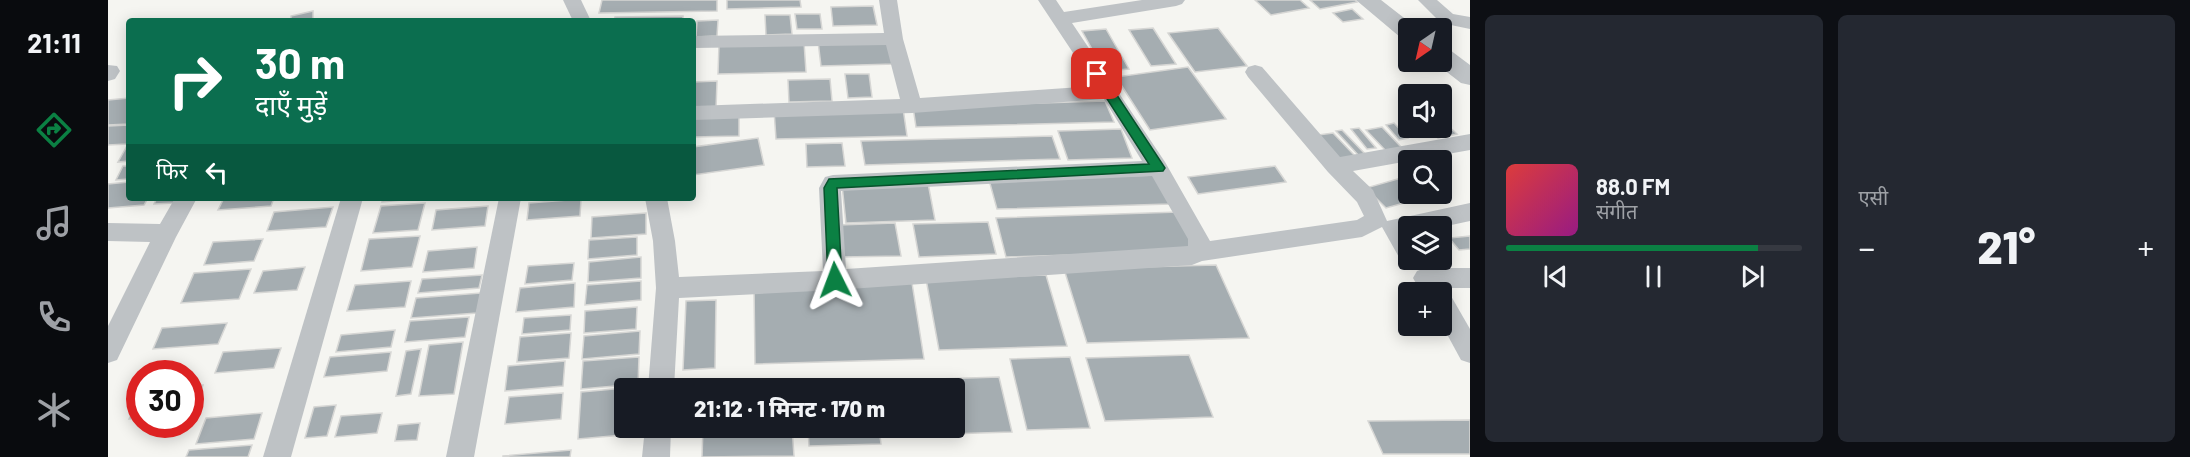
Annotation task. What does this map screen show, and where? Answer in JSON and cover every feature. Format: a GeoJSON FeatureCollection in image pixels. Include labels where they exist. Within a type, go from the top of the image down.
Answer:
{"type":"FeatureCollection","features":[{"type":"Feature","properties":{"kind":"street"},"geometry":{"type":"LineString","coordinates":[[572,0],[581,18]]}},
{"type":"Feature","properties":{"kind":"street"},"geometry":{"type":"LineString","coordinates":[[888,0],[894,39],[912,106]]}},
{"type":"Feature","properties":{"kind":"street"},"geometry":{"type":"LineString","coordinates":[[1047,0],[1158,168],[1199,238],[1200,244],[1197,252]]}},
{"type":"Feature","properties":{"kind":"street"},"geometry":{"type":"LineString","coordinates":[[1059,19],[1176,0]]}},
{"type":"Feature","properties":{"kind":"street"},"geometry":{"type":"LineString","coordinates":[[1367,0],[1398,24]]}},
{"type":"Feature","properties":{"kind":"street"},"geometry":{"type":"LineString","coordinates":[[1427,0],[1447,19],[1470,23]]}},
{"type":"Feature","properties":{"kind":"street"},"geometry":{"type":"LineString","coordinates":[[696,42],[894,39]]}},
{"type":"Feature","properties":{"kind":"street"},"geometry":{"type":"LineString","coordinates":[[1452,64],[1470,77]]}},
{"type":"Feature","properties":{"kind":"street"},"geometry":{"type":"LineString","coordinates":[[668,288],[835,280],[1192,255],[1197,252],[1362,228],[1377,219],[1365,196],[1335,166],[1256,72]]}},
{"type":"Feature","properties":{"kind":"street"},"geometry":{"type":"LineString","coordinates":[[696,113],[912,106],[1109,92]]}},
{"type":"Feature","properties":{"kind":"street"},"geometry":{"type":"LineString","coordinates":[[1335,166],[1470,142]]}},
{"type":"Feature","properties":{"kind":"street"},"geometry":{"type":"LineString","coordinates":[[835,280],[830,188],[833,183],[1158,168]]}},
{"type":"Feature","properties":{"kind":"street"},"geometry":{"type":"LineString","coordinates":[[108,352],[166,233],[184,201]]}},
{"type":"Feature","properties":{"kind":"street"},"geometry":{"type":"LineString","coordinates":[[277,457],[351,201]]}},
{"type":"Feature","properties":{"kind":"street"},"geometry":{"type":"LineString","coordinates":[[460,457],[509,201]]}},
{"type":"Feature","properties":{"kind":"street"},"geometry":{"type":"LineString","coordinates":[[657,201],[664,241],[668,288],[662,378]]}},
{"type":"Feature","properties":{"kind":"street"},"geometry":{"type":"LineString","coordinates":[[1451,216],[1470,212]]}},
{"type":"Feature","properties":{"kind":"street"},"geometry":{"type":"LineString","coordinates":[[108,232],[166,233]]}},
{"type":"Feature","properties":{"kind":"street"},"geometry":{"type":"LineString","coordinates":[[1424,277],[1470,279]]}},
{"type":"Feature","properties":{"kind":"street"},"geometry":{"type":"LineString","coordinates":[[1452,320],[1470,352]]}},
{"type":"Feature","properties":{"kind":"street"},"geometry":{"type":"LineString","coordinates":[[656,457],[657,438]]}},
{"type":"Feature","properties":{"kind":"building"},"geometry":{"type":"Polygon","coordinates":[[[602,0],[717,0],[717,11],[599,13],[602,0]]]}},
{"type":"Feature","properties":{"kind":"building"},"geometry":{"type":"Polygon","coordinates":[[[727,0],[800,0],[801,7],[727,9],[727,0]]]}},
{"type":"Feature","properties":{"kind":"building"},"geometry":{"type":"Polygon","coordinates":[[[1255,0],[1300,0],[1309,8],[1271,15],[1255,0]]]}},
{"type":"Feature","properties":{"kind":"building"},"geometry":{"type":"Polygon","coordinates":[[[1310,0],[1355,0],[1357,2],[1320,9],[1310,0]]]}},
{"type":"Feature","properties":{"kind":"building"},"geometry":{"type":"Polygon","coordinates":[[[873,6],[877,25],[833,26],[831,7],[873,6]]]}},
{"type":"Feature","properties":{"kind":"building"},"geometry":{"type":"Polygon","coordinates":[[[1352,9],[1363,19],[1343,22],[1333,13],[1352,9]]]}},
{"type":"Feature","properties":{"kind":"building"},"geometry":{"type":"Polygon","coordinates":[[[313,11],[313,18],[291,18],[291,16],[313,11]]]}},
{"type":"Feature","properties":{"kind":"building"},"geometry":{"type":"Polygon","coordinates":[[[795,14],[820,14],[822,29],[797,29],[795,14]]]}},
{"type":"Feature","properties":{"kind":"building"},"geometry":{"type":"Polygon","coordinates":[[[765,15],[790,15],[792,34],[766,35],[765,15]]]}},
{"type":"Feature","properties":{"kind":"building"},"geometry":{"type":"Polygon","coordinates":[[[683,16],[683,18],[615,18],[683,16]]]}},
{"type":"Feature","properties":{"kind":"building"},"geometry":{"type":"Polygon","coordinates":[[[718,20],[717,36],[696,37],[697,21],[718,20]]]}},
{"type":"Feature","properties":{"kind":"building"},"geometry":{"type":"Polygon","coordinates":[[[1153,28],[1176,64],[1151,66],[1129,30],[1153,28]]]}},
{"type":"Feature","properties":{"kind":"building"},"geometry":{"type":"Polygon","coordinates":[[[1218,28],[1247,66],[1195,72],[1168,33],[1218,28]]]}},
{"type":"Feature","properties":{"kind":"building"},"geometry":{"type":"Polygon","coordinates":[[[1106,29],[1129,69],[1104,71],[1082,31],[1106,29]]]}},
{"type":"Feature","properties":{"kind":"building"},"geometry":{"type":"Polygon","coordinates":[[[890,40],[895,64],[821,66],[818,41],[890,40]]]}},
{"type":"Feature","properties":{"kind":"building"},"geometry":{"type":"Polygon","coordinates":[[[804,42],[806,72],[718,74],[719,44],[804,42]]]}},
{"type":"Feature","properties":{"kind":"building"},"geometry":{"type":"Polygon","coordinates":[[[1188,67],[1226,119],[1150,130],[1116,77],[1188,67]]]}},
{"type":"Feature","properties":{"kind":"building"},"geometry":{"type":"Polygon","coordinates":[[[845,74],[869,74],[872,97],[848,98],[845,74]]]}},
{"type":"Feature","properties":{"kind":"building"},"geometry":{"type":"Polygon","coordinates":[[[830,79],[832,101],[789,102],[788,80],[830,79]]]}},
{"type":"Feature","properties":{"kind":"building"},"geometry":{"type":"Polygon","coordinates":[[[717,81],[716,109],[696,109],[696,82],[717,81]]]}},
{"type":"Feature","properties":{"kind":"building"},"geometry":{"type":"Polygon","coordinates":[[[126,98],[126,124],[108,125],[108,100],[126,98]]]}},
{"type":"Feature","properties":{"kind":"building"},"geometry":{"type":"Polygon","coordinates":[[[1105,101],[1114,122],[916,127],[913,107],[1105,101]]]}},
{"type":"Feature","properties":{"kind":"building"},"geometry":{"type":"Polygon","coordinates":[[[903,108],[907,136],[776,139],[774,110],[903,108]]]}},
{"type":"Feature","properties":{"kind":"building"},"geometry":{"type":"Polygon","coordinates":[[[739,114],[739,136],[696,137],[696,116],[739,114]]]}},
{"type":"Feature","properties":{"kind":"building"},"geometry":{"type":"Polygon","coordinates":[[[1394,123],[1398,127],[1398,138],[1408,138],[1399,140],[1386,125],[1394,123]]]}},
{"type":"Feature","properties":{"kind":"building"},"geometry":{"type":"Polygon","coordinates":[[[126,125],[126,144],[108,145],[108,126],[126,125]]]}},
{"type":"Feature","properties":{"kind":"building"},"geometry":{"type":"Polygon","coordinates":[[[1382,127],[1402,148],[1386,151],[1366,130],[1382,127]]]}},
{"type":"Feature","properties":{"kind":"building"},"geometry":{"type":"Polygon","coordinates":[[[1359,128],[1376,148],[1367,149],[1351,129],[1359,128]]]}},
{"type":"Feature","properties":{"kind":"building"},"geometry":{"type":"Polygon","coordinates":[[[1121,129],[1132,158],[1068,160],[1058,131],[1121,129]]]}},
{"type":"Feature","properties":{"kind":"building"},"geometry":{"type":"Polygon","coordinates":[[[1342,130],[1366,155],[1360,157],[1336,131],[1342,130]]]}},
{"type":"Feature","properties":{"kind":"building"},"geometry":{"type":"Polygon","coordinates":[[[1333,133],[1355,156],[1340,159],[1318,135],[1333,133]]]}},
{"type":"Feature","properties":{"kind":"building"},"geometry":{"type":"Polygon","coordinates":[[[1052,136],[1060,159],[865,165],[861,141],[1052,136]]]}},
{"type":"Feature","properties":{"kind":"building"},"geometry":{"type":"Polygon","coordinates":[[[758,138],[764,165],[696,175],[696,147],[758,138]]]}},
{"type":"Feature","properties":{"kind":"building"},"geometry":{"type":"Polygon","coordinates":[[[842,143],[845,166],[807,167],[806,144],[842,143]]]}},
{"type":"Feature","properties":{"kind":"building"},"geometry":{"type":"Polygon","coordinates":[[[126,148],[126,161],[118,162],[126,148]]]}},
{"type":"Feature","properties":{"kind":"building"},"geometry":{"type":"Polygon","coordinates":[[[123,166],[126,166],[126,179],[116,180],[123,166]]]}},
{"type":"Feature","properties":{"kind":"building"},"geometry":{"type":"Polygon","coordinates":[[[1275,166],[1286,182],[1198,194],[1188,177],[1275,166]]]}},
{"type":"Feature","properties":{"kind":"building"},"geometry":{"type":"Polygon","coordinates":[[[1157,175],[1170,204],[997,209],[989,180],[1157,175]]]}},
{"type":"Feature","properties":{"kind":"building"},"geometry":{"type":"Polygon","coordinates":[[[1398,179],[1398,204],[1400,204],[1386,208],[1366,188],[1398,179]]]}},
{"type":"Feature","properties":{"kind":"building"},"geometry":{"type":"Polygon","coordinates":[[[126,182],[126,201],[146,201],[144,205],[108,208],[108,184],[126,182]]]}},
{"type":"Feature","properties":{"kind":"building"},"geometry":{"type":"Polygon","coordinates":[[[928,183],[935,220],[846,223],[842,185],[928,183]]]}},
{"type":"Feature","properties":{"kind":"building"},"geometry":{"type":"Polygon","coordinates":[[[156,201],[175,201],[174,203],[154,204],[156,201]]]}},
{"type":"Feature","properties":{"kind":"building"},"geometry":{"type":"Polygon","coordinates":[[[222,201],[273,201],[271,206],[218,210],[222,201]]]}},
{"type":"Feature","properties":{"kind":"building"},"geometry":{"type":"Polygon","coordinates":[[[581,201],[580,216],[527,220],[529,203],[581,201]]]}},
{"type":"Feature","properties":{"kind":"building"},"geometry":{"type":"Polygon","coordinates":[[[425,203],[418,230],[373,233],[381,206],[425,203]]]}},
{"type":"Feature","properties":{"kind":"building"},"geometry":{"type":"Polygon","coordinates":[[[488,206],[485,226],[432,230],[436,210],[488,206]]]}},
{"type":"Feature","properties":{"kind":"building"},"geometry":{"type":"Polygon","coordinates":[[[333,207],[326,227],[267,231],[274,212],[333,207]]]}},
{"type":"Feature","properties":{"kind":"building"},"geometry":{"type":"Polygon","coordinates":[[[1179,212],[1196,251],[1006,257],[996,218],[1179,212]]]}},
{"type":"Feature","properties":{"kind":"building"},"geometry":{"type":"Polygon","coordinates":[[[646,213],[646,234],[591,238],[592,217],[646,213]]]}},
{"type":"Feature","properties":{"kind":"building"},"geometry":{"type":"Polygon","coordinates":[[[988,222],[996,254],[919,257],[913,224],[988,222]]]}},
{"type":"Feature","properties":{"kind":"building"},"geometry":{"type":"Polygon","coordinates":[[[895,223],[901,256],[841,257],[838,225],[895,223]]]}},
{"type":"Feature","properties":{"kind":"building"},"geometry":{"type":"Polygon","coordinates":[[[420,236],[412,267],[361,271],[369,239],[420,236]]]}},
{"type":"Feature","properties":{"kind":"building"},"geometry":{"type":"Polygon","coordinates":[[[1470,236],[1470,249],[1459,250],[1452,242],[1452,238],[1470,236]]]}},
{"type":"Feature","properties":{"kind":"building"},"geometry":{"type":"Polygon","coordinates":[[[637,237],[637,255],[588,259],[589,240],[637,237]]]}},
{"type":"Feature","properties":{"kind":"building"},"geometry":{"type":"Polygon","coordinates":[[[263,239],[254,261],[204,265],[213,242],[263,239]]]}},
{"type":"Feature","properties":{"kind":"building"},"geometry":{"type":"Polygon","coordinates":[[[477,247],[474,268],[423,272],[428,251],[477,247]]]}},
{"type":"Feature","properties":{"kind":"building"},"geometry":{"type":"Polygon","coordinates":[[[641,257],[641,278],[588,282],[589,262],[641,257]]]}},
{"type":"Feature","properties":{"kind":"building"},"geometry":{"type":"Polygon","coordinates":[[[574,263],[572,280],[525,284],[528,266],[574,263]]]}},
{"type":"Feature","properties":{"kind":"building"},"geometry":{"type":"Polygon","coordinates":[[[1216,265],[1249,338],[1087,343],[1064,269],[1216,265]]]}},
{"type":"Feature","properties":{"kind":"building"},"geometry":{"type":"Polygon","coordinates":[[[305,267],[297,290],[254,293],[263,271],[305,267]]]}},
{"type":"Feature","properties":{"kind":"building"},"geometry":{"type":"Polygon","coordinates":[[[251,269],[239,299],[181,303],[194,273],[251,269]]]}},
{"type":"Feature","properties":{"kind":"building"},"geometry":{"type":"Polygon","coordinates":[[[482,275],[479,288],[418,293],[422,279],[482,275]]]}},
{"type":"Feature","properties":{"kind":"building"},"geometry":{"type":"Polygon","coordinates":[[[1046,275],[1067,346],[939,350],[926,279],[1046,275]]]}},
{"type":"Feature","properties":{"kind":"building"},"geometry":{"type":"Polygon","coordinates":[[[411,281],[405,307],[347,311],[355,285],[411,281]]]}},
{"type":"Feature","properties":{"kind":"building"},"geometry":{"type":"Polygon","coordinates":[[[641,281],[641,300],[585,305],[587,285],[641,281]]]}},
{"type":"Feature","properties":{"kind":"building"},"geometry":{"type":"Polygon","coordinates":[[[575,283],[574,307],[516,312],[520,288],[575,283]]]}},
{"type":"Feature","properties":{"kind":"building"},"geometry":{"type":"Polygon","coordinates":[[[912,283],[924,359],[755,364],[754,288],[912,283]]]}},
{"type":"Feature","properties":{"kind":"building"},"geometry":{"type":"Polygon","coordinates":[[[481,293],[477,313],[411,318],[416,298],[481,293]]]}},
{"type":"Feature","properties":{"kind":"building"},"geometry":{"type":"Polygon","coordinates":[[[716,300],[715,368],[683,370],[686,301],[716,300]]]}},
{"type":"Feature","properties":{"kind":"building"},"geometry":{"type":"Polygon","coordinates":[[[637,307],[636,329],[584,333],[585,311],[637,307]]]}},
{"type":"Feature","properties":{"kind":"building"},"geometry":{"type":"Polygon","coordinates":[[[571,315],[570,330],[522,334],[524,318],[571,315]]]}},
{"type":"Feature","properties":{"kind":"building"},"geometry":{"type":"Polygon","coordinates":[[[469,317],[465,337],[405,342],[410,321],[469,317]]]}},
{"type":"Feature","properties":{"kind":"building"},"geometry":{"type":"Polygon","coordinates":[[[227,323],[218,344],[153,349],[162,328],[227,323]]]}},
{"type":"Feature","properties":{"kind":"building"},"geometry":{"type":"Polygon","coordinates":[[[395,330],[391,347],[336,352],[341,335],[395,330]]]}},
{"type":"Feature","properties":{"kind":"building"},"geometry":{"type":"Polygon","coordinates":[[[640,331],[639,354],[582,359],[584,336],[640,331]]]}},
{"type":"Feature","properties":{"kind":"building"},"geometry":{"type":"Polygon","coordinates":[[[571,333],[569,358],[517,362],[520,337],[571,333]]]}},
{"type":"Feature","properties":{"kind":"building"},"geometry":{"type":"Polygon","coordinates":[[[463,342],[454,394],[419,396],[429,345],[463,342]]]}},
{"type":"Feature","properties":{"kind":"building"},"geometry":{"type":"Polygon","coordinates":[[[281,348],[274,368],[215,373],[223,352],[281,348]]]}},
{"type":"Feature","properties":{"kind":"building"},"geometry":{"type":"Polygon","coordinates":[[[421,349],[411,394],[396,396],[406,351],[421,349]]]}},
{"type":"Feature","properties":{"kind":"building"},"geometry":{"type":"Polygon","coordinates":[[[391,352],[387,371],[324,377],[330,357],[391,352]]]}},
{"type":"Feature","properties":{"kind":"building"},"geometry":{"type":"Polygon","coordinates":[[[1189,355],[1213,417],[1105,421],[1086,358],[1189,355]]]}},
{"type":"Feature","properties":{"kind":"building"},"geometry":{"type":"Polygon","coordinates":[[[639,357],[638,378],[614,378],[614,386],[581,389],[583,361],[639,357]]]}},
{"type":"Feature","properties":{"kind":"building"},"geometry":{"type":"Polygon","coordinates":[[[1070,357],[1090,428],[1027,430],[1010,359],[1070,357]]]}},
{"type":"Feature","properties":{"kind":"building"},"geometry":{"type":"Polygon","coordinates":[[[565,361],[563,386],[505,391],[508,366],[565,361]]]}},
{"type":"Feature","properties":{"kind":"building"},"geometry":{"type":"Polygon","coordinates":[[[999,377],[1012,432],[965,433],[965,378],[999,377]]]}},
{"type":"Feature","properties":{"kind":"building"},"geometry":{"type":"Polygon","coordinates":[[[614,389],[614,436],[578,439],[581,392],[614,389]]]}},
{"type":"Feature","properties":{"kind":"building"},"geometry":{"type":"Polygon","coordinates":[[[563,393],[561,419],[505,424],[509,397],[563,393]]]}},
{"type":"Feature","properties":{"kind":"building"},"geometry":{"type":"Polygon","coordinates":[[[336,405],[327,436],[305,438],[314,407],[336,405]]]}},
{"type":"Feature","properties":{"kind":"building"},"geometry":{"type":"Polygon","coordinates":[[[262,413],[254,439],[196,444],[198,438],[204,438],[206,418],[262,413]]]}},
{"type":"Feature","properties":{"kind":"building"},"geometry":{"type":"Polygon","coordinates":[[[382,413],[377,433],[335,437],[341,416],[382,413]]]}},
{"type":"Feature","properties":{"kind":"building"},"geometry":{"type":"Polygon","coordinates":[[[1470,420],[1470,454],[1383,454],[1368,421],[1470,420]]]}},
{"type":"Feature","properties":{"kind":"building"},"geometry":{"type":"Polygon","coordinates":[[[420,423],[417,440],[395,441],[398,425],[420,423]]]}},
{"type":"Feature","properties":{"kind":"building"},"geometry":{"type":"Polygon","coordinates":[[[703,438],[793,438],[794,456],[702,457],[703,438]]]}},
{"type":"Feature","properties":{"kind":"building"},"geometry":{"type":"Polygon","coordinates":[[[809,438],[880,438],[881,444],[809,446],[809,438]]]}},
{"type":"Feature","properties":{"kind":"building"},"geometry":{"type":"Polygon","coordinates":[[[252,445],[248,457],[186,457],[189,450],[252,445]]]}},
{"type":"Feature","properties":{"kind":"building"},"geometry":{"type":"Polygon","coordinates":[[[571,450],[570,457],[503,457],[503,456],[571,450]]]}},
{"type":"Feature","properties":{"kind":"route"},"geometry":{"type":"LineString","coordinates":[[835,280],[830,188],[833,183],[1158,168],[1097,74]]}}]}
